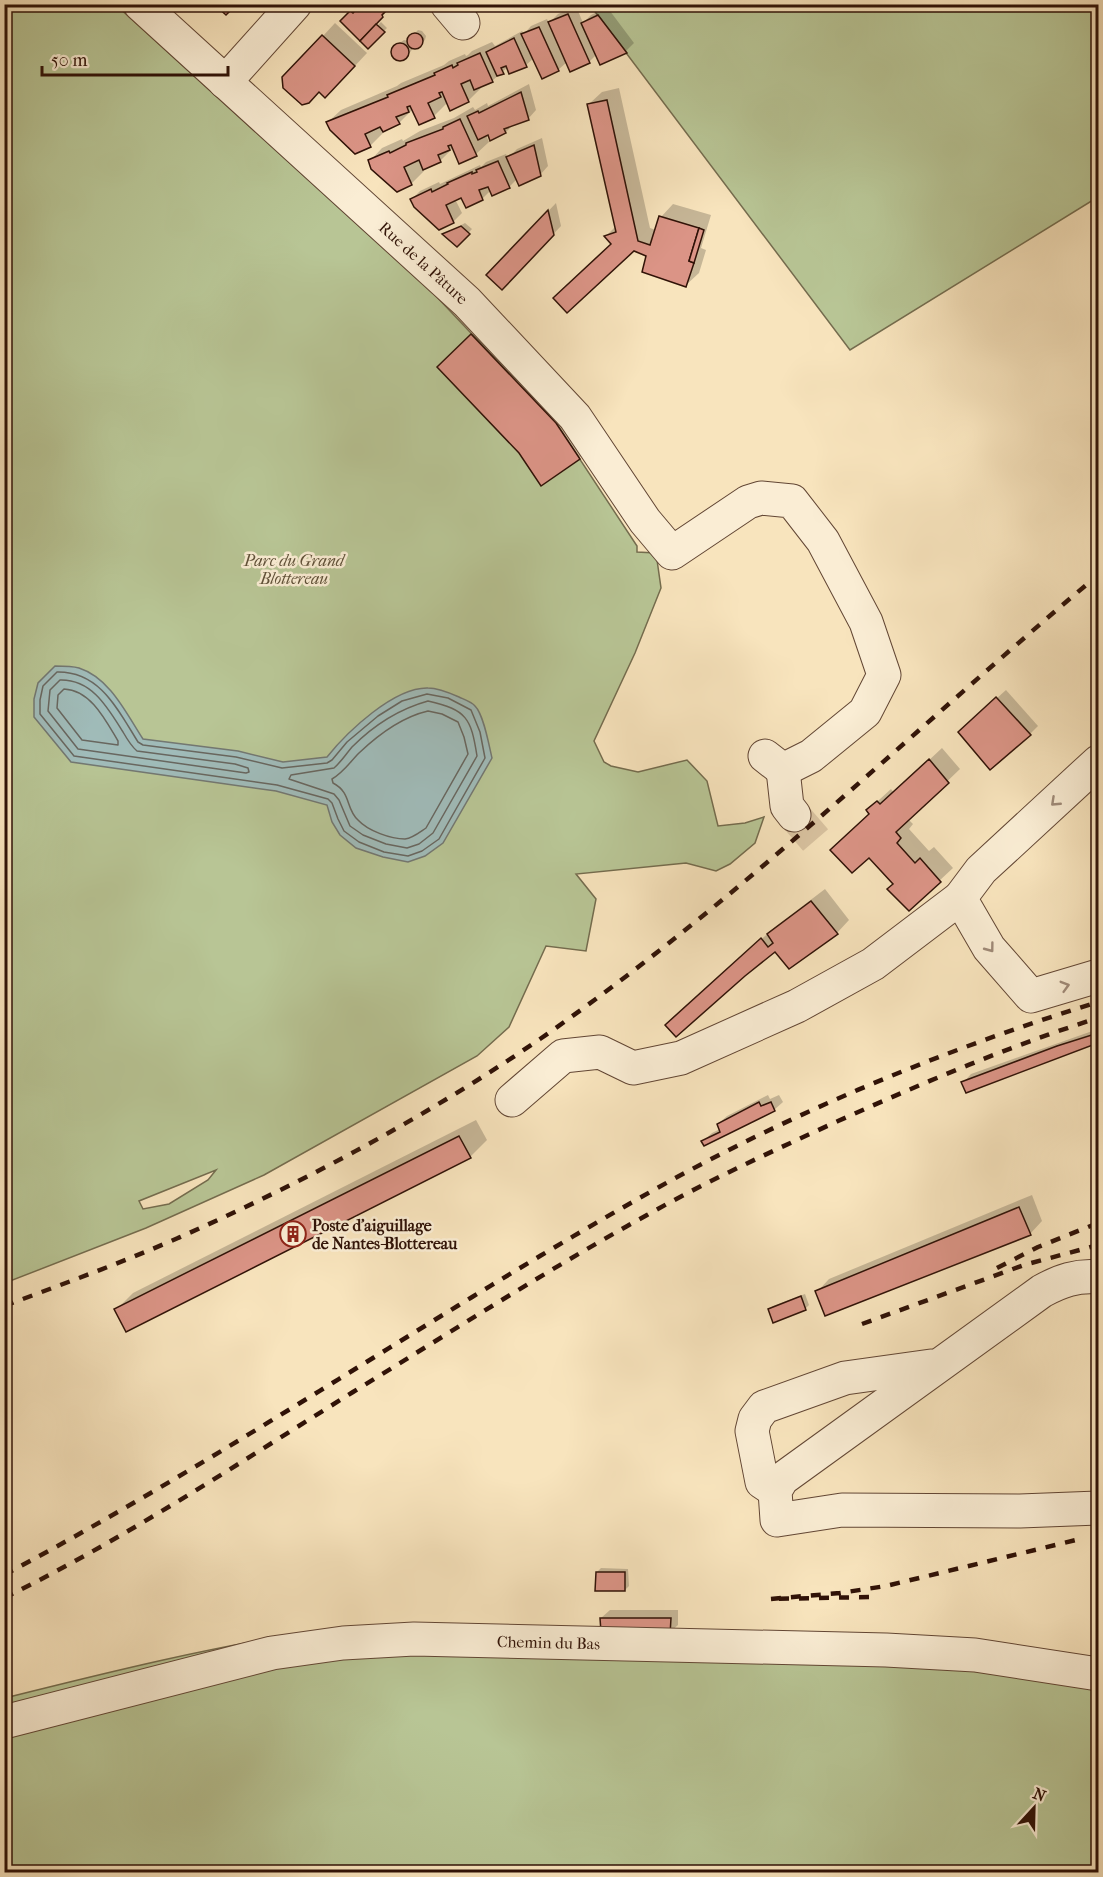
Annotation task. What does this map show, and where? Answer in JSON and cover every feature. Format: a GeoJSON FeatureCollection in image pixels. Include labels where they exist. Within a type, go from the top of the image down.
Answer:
{"type":"FeatureCollection","features":[{"type":"Feature","properties":{"kind":"street","name":"Rue de la Pâture"},"geometry":{"type":"LineString","coordinates":[[140,4],[467,302],[575,417],[645,521],[672,554],[748,502],[761,498],[792,501],[823,541],[866,622],[884,675],[865,712],[811,756],[774,763],[787,806],[794,815]]}},
{"type":"Feature","properties":{"kind":"street"},"geometry":{"type":"LineString","coordinates":[[225,82],[295,4]]}},
{"type":"Feature","properties":{"kind":"street"},"geometry":{"type":"LineString","coordinates":[[512,1100],[563,1056],[600,1052],[633,1068],[681,1058],[776,1016],[873,964],[960,898],[981,870],[1098,762]]}},
{"type":"Feature","properties":{"kind":"street"},"geometry":{"type":"LineString","coordinates":[[960,898],[989,948],[1031,996],[1098,976]]}},
{"type":"Feature","properties":{"kind":"street"},"geometry":{"type":"LineString","coordinates":[[1098,1277],[1075,1277],[1042,1291],[782,1479],[776,1488],[777,1520],[842,1510],[1020,1511],[1098,1508]]}},
{"type":"Feature","properties":{"kind":"street"},"geometry":{"type":"LineString","coordinates":[[776,1488],[762,1482],[752,1431],[755,1419],[764,1407],[845,1378],[938,1365]]}},
{"type":"Feature","properties":{"kind":"street","name":"Chemin du Bas"},"geometry":{"type":"LineString","coordinates":[[4,1722],[273,1653],[343,1643],[414,1639],[886,1650],[975,1655],[1098,1674]]}},
{"type":"Feature","properties":{"kind":"green space","name":"Parc du Grand Blottereau"},"geometry":{"type":"Polygon","coordinates":[[[5,5],[116,5],[435,295],[556,423],[637,546],[637,552],[656,553],[661,588],[635,653],[594,741],[604,762],[611,766],[638,772],[687,760],[707,781],[718,826],[745,823],[764,817],[755,843],[730,864],[716,871],[686,863],[576,874],[596,899],[586,951],[546,946],[509,1027],[477,1056],[264,1175],[146,1228],[5,1283],[5,5]],[[216,1170],[139,1201],[143,1209],[169,1204],[208,1180],[216,1170]]]}},
{"type":"Feature","properties":{"kind":"green space"},"geometry":{"type":"Polygon","coordinates":[[[590,5],[1098,5],[1098,197],[850,350],[590,5]]]}},
{"type":"Feature","properties":{"kind":"green space"},"geometry":{"type":"Polygon","coordinates":[[[322,1630],[1098,1662],[1098,1872],[5,1872],[5,1698],[202,1652],[322,1630]]]}},
{"type":"Feature","properties":{"kind":"water"},"geometry":{"type":"Polygon","coordinates":[[[55,666],[79,668],[100,680],[116,697],[143,739],[238,751],[283,762],[327,757],[359,724],[386,703],[415,690],[436,689],[455,695],[475,706],[484,723],[492,758],[443,843],[425,856],[408,862],[383,857],[356,848],[340,835],[332,822],[327,805],[276,791],[71,762],[34,717],[34,699],[38,683],[55,666]]]}},
{"type":"Feature","properties":{"kind":"building"},"geometry":{"type":"Polygon","coordinates":[[[214,4],[234,4],[235,6],[226,15],[214,4]]]}},
{"type":"Feature","properties":{"kind":"building"},"geometry":{"type":"Polygon","coordinates":[[[361,4],[389,4],[391,6],[360,41],[340,21],[350,11],[353,13],[361,4]]]}},
{"type":"Feature","properties":{"kind":"building"},"geometry":{"type":"Polygon","coordinates":[[[568,14],[590,63],[570,72],[548,22],[568,14]]]}},
{"type":"Feature","properties":{"kind":"building"},"geometry":{"type":"Polygon","coordinates":[[[598,15],[627,53],[600,65],[581,23],[598,15]]]}},
{"type":"Feature","properties":{"kind":"building"},"geometry":{"type":"Polygon","coordinates":[[[376,24],[385,32],[368,49],[360,41],[376,24]]]}},
{"type":"Feature","properties":{"kind":"building"},"geometry":{"type":"Polygon","coordinates":[[[539,27],[559,71],[542,79],[521,34],[539,27]]]}},
{"type":"Feature","properties":{"kind":"building"},"geometry":{"type":"Polygon","coordinates":[[[415,33],[421,35],[423,41],[421,47],[415,49],[409,47],[407,41],[409,35],[415,33]]]}},
{"type":"Feature","properties":{"kind":"building"},"geometry":{"type":"Polygon","coordinates":[[[322,35],[355,66],[325,98],[319,92],[309,103],[302,105],[283,88],[282,77],[322,35]]]}},
{"type":"Feature","properties":{"kind":"building"},"geometry":{"type":"Polygon","coordinates":[[[514,38],[527,67],[509,74],[506,66],[501,68],[504,74],[497,76],[486,52],[514,38]]]}},
{"type":"Feature","properties":{"kind":"building"},"geometry":{"type":"Polygon","coordinates":[[[400,43],[406,46],[409,52],[406,58],[400,61],[394,58],[391,52],[394,46],[400,43]]]}},
{"type":"Feature","properties":{"kind":"building"},"geometry":{"type":"Polygon","coordinates":[[[480,53],[493,82],[474,90],[470,80],[461,84],[469,102],[450,111],[442,92],[439,93],[441,97],[428,103],[435,118],[419,125],[410,106],[407,107],[409,112],[396,117],[400,124],[383,132],[380,127],[365,134],[371,147],[355,154],[330,130],[326,122],[388,97],[387,95],[435,75],[434,73],[452,65],[453,68],[458,65],[457,63],[480,53]]]}},
{"type":"Feature","properties":{"kind":"building"},"geometry":{"type":"Polygon","coordinates":[[[521,92],[529,120],[504,129],[506,133],[490,141],[488,135],[478,140],[467,116],[478,111],[479,113],[521,92]]]}},
{"type":"Feature","properties":{"kind":"building"},"geometry":{"type":"Polygon","coordinates":[[[607,100],[638,241],[650,245],[659,216],[699,228],[689,261],[694,263],[686,287],[642,272],[646,256],[634,251],[567,313],[553,298],[611,244],[604,236],[616,232],[587,104],[607,100]]]}},
{"type":"Feature","properties":{"kind":"building"},"geometry":{"type":"Polygon","coordinates":[[[460,119],[477,156],[459,164],[451,145],[448,146],[450,150],[438,155],[441,162],[423,170],[419,160],[404,167],[412,185],[397,192],[371,169],[368,160],[389,151],[390,153],[406,143],[443,129],[460,119]]]}},
{"type":"Feature","properties":{"kind":"building"},"geometry":{"type":"Polygon","coordinates":[[[534,145],[541,176],[519,186],[506,157],[534,145]]]}},
{"type":"Feature","properties":{"kind":"building"},"geometry":{"type":"Polygon","coordinates":[[[498,161],[510,188],[492,196],[488,187],[479,190],[483,200],[466,208],[461,198],[446,205],[454,223],[439,230],[414,207],[410,199],[431,189],[432,192],[498,161]]]}},
{"type":"Feature","properties":{"kind":"building"},"geometry":{"type":"Polygon","coordinates":[[[548,210],[554,235],[502,290],[486,275],[548,210]]]}},
{"type":"Feature","properties":{"kind":"building"},"geometry":{"type":"Polygon","coordinates":[[[461,226],[470,234],[457,247],[442,234],[461,226]]]}},
{"type":"Feature","properties":{"kind":"building"},"geometry":{"type":"Polygon","coordinates":[[[699,228],[704,230],[694,263],[689,261],[699,228]]]}},
{"type":"Feature","properties":{"kind":"building"},"geometry":{"type":"Polygon","coordinates":[[[471,334],[556,423],[580,459],[541,486],[519,453],[437,367],[471,334]]]}},
{"type":"Feature","properties":{"kind":"building"},"geometry":{"type":"Polygon","coordinates":[[[996,697],[1031,735],[990,770],[958,732],[996,697]]]}},
{"type":"Feature","properties":{"kind":"building"},"geometry":{"type":"Polygon","coordinates":[[[929,759],[949,783],[896,832],[901,838],[897,843],[915,863],[920,858],[941,882],[909,911],[887,889],[893,884],[869,858],[852,873],[830,850],[869,814],[866,810],[877,801],[880,804],[929,759]]]}},
{"type":"Feature","properties":{"kind":"building"},"geometry":{"type":"Polygon","coordinates":[[[811,901],[838,934],[789,969],[775,952],[676,1037],[665,1025],[761,938],[768,947],[773,943],[767,934],[811,901]]]}},
{"type":"Feature","properties":{"kind":"building"},"geometry":{"type":"Polygon","coordinates":[[[1098,1033],[1098,1043],[966,1093],[961,1082],[1057,1046],[1098,1033]]]}},
{"type":"Feature","properties":{"kind":"building"},"geometry":{"type":"Polygon","coordinates":[[[759,1102],[761,1106],[771,1102],[775,1111],[704,1146],[701,1141],[720,1132],[717,1124],[759,1102]]]}},
{"type":"Feature","properties":{"kind":"building","name":"Poste d’aiguillage de Nantes-Blottereau"},"geometry":{"type":"Polygon","coordinates":[[[459,1136],[471,1158],[126,1332],[114,1309],[459,1136]]]}},
{"type":"Feature","properties":{"kind":"building"},"geometry":{"type":"Polygon","coordinates":[[[1019,1207],[1031,1235],[825,1316],[815,1291],[1019,1207]]]}},
{"type":"Feature","properties":{"kind":"building"},"geometry":{"type":"Polygon","coordinates":[[[801,1296],[806,1310],[773,1323],[768,1309],[801,1296]]]}},
{"type":"Feature","properties":{"kind":"building"},"geometry":{"type":"Polygon","coordinates":[[[596,1572],[625,1572],[625,1591],[595,1591],[596,1572]]]}},
{"type":"Feature","properties":{"kind":"building"},"geometry":{"type":"Polygon","coordinates":[[[600,1618],[671,1618],[670,1635],[601,1632],[600,1618]]]}},
{"type":"Feature","properties":{"kind":"tunnel"},"geometry":{"type":"LineString","coordinates":[[794,815],[826,852]]}},
{"type":"Feature","properties":{"kind":"railway"},"geometry":{"type":"LineString","coordinates":[[4,1306],[157,1247],[225,1217],[364,1147],[497,1068],[614,986],[685,930],[824,813],[1098,575]]}},
{"type":"Feature","properties":{"kind":"railway"},"geometry":{"type":"LineString","coordinates":[[4,1575],[164,1485],[478,1293],[691,1170],[804,1114],[920,1064],[1098,1002]]}},
{"type":"Feature","properties":{"kind":"railway"},"geometry":{"type":"LineString","coordinates":[[4,1598],[138,1525],[536,1279],[670,1202],[765,1155],[902,1093],[999,1053],[1098,1018]]}},
{"type":"Feature","properties":{"kind":"railway"},"geometry":{"type":"LineString","coordinates":[[997,1268],[1038,1247],[1098,1223]]}},
{"type":"Feature","properties":{"kind":"railway"},"geometry":{"type":"LineString","coordinates":[[862,1324],[1024,1265],[1098,1245]]}},
{"type":"Feature","properties":{"kind":"railway"},"geometry":{"type":"LineString","coordinates":[[869,1597],[770,1599],[840,1593],[886,1586],[1076,1540]]}},
{"type":"Feature","properties":{"kind":"place","name":"Poste d’aiguillage de Nantes-Blottereau"},"geometry":{"type":"Point","coordinates":[293,1234]}}]}
